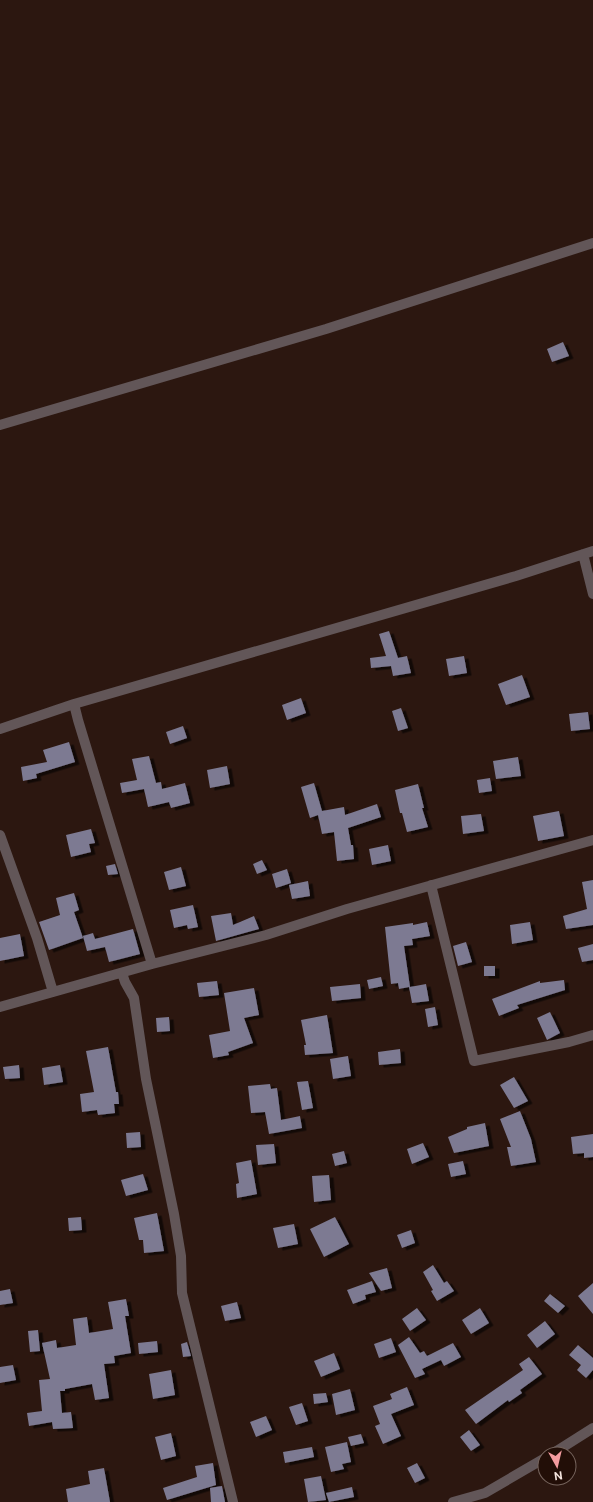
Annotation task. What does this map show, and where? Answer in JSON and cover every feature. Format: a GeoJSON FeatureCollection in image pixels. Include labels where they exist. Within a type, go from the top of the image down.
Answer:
{"type":"FeatureCollection","features":[{"type":"Feature","properties":{"kind":"street"},"geometry":{"type":"LineString","coordinates":[[0,425],[326,329],[593,243]]}},
{"type":"Feature","properties":{"kind":"street"},"geometry":{"type":"LineString","coordinates":[[0,729],[74,704],[264,650],[344,624],[516,576],[593,551]]}},
{"type":"Feature","properties":{"kind":"street"},"geometry":{"type":"LineString","coordinates":[[583,554],[593,594]]}},
{"type":"Feature","properties":{"kind":"street"},"geometry":{"type":"LineString","coordinates":[[74,704],[152,964]]}},
{"type":"Feature","properties":{"kind":"street"},"geometry":{"type":"LineString","coordinates":[[0,835],[37,938],[53,992]]}},
{"type":"Feature","properties":{"kind":"street"},"geometry":{"type":"LineString","coordinates":[[0,1007],[152,964],[266,935],[347,909],[593,840]]}},
{"type":"Feature","properties":{"kind":"street"},"geometry":{"type":"LineString","coordinates":[[431,885],[474,1061],[569,1042],[593,1035]]}},
{"type":"Feature","properties":{"kind":"street"},"geometry":{"type":"LineString","coordinates":[[122,973],[134,998],[146,1079],[174,1214],[181,1256],[182,1293],[233,1502]]}},
{"type":"Feature","properties":{"kind":"street"},"geometry":{"type":"LineString","coordinates":[[565,1446],[593,1428]]}},
{"type":"Feature","properties":{"kind":"street"},"geometry":{"type":"LineString","coordinates":[[453,1502],[485,1493],[537,1463]]}},
{"type":"Feature","properties":{"kind":"building"},"geometry":{"type":"Polygon","coordinates":[[[563,342],[569,356],[552,362],[547,349],[563,342]]]}},
{"type":"Feature","properties":{"kind":"building"},"geometry":{"type":"Polygon","coordinates":[[[389,631],[398,658],[407,656],[411,673],[393,676],[391,666],[371,668],[370,658],[386,656],[379,634],[389,631]]]}},
{"type":"Feature","properties":{"kind":"building"},"geometry":{"type":"Polygon","coordinates":[[[464,656],[467,673],[449,676],[446,659],[464,656]]]}},
{"type":"Feature","properties":{"kind":"building"},"geometry":{"type":"Polygon","coordinates":[[[522,675],[530,697],[506,705],[498,684],[522,675]]]}},
{"type":"Feature","properties":{"kind":"building"},"geometry":{"type":"Polygon","coordinates":[[[301,698],[306,713],[287,720],[282,705],[301,698]]]}},
{"type":"Feature","properties":{"kind":"building"},"geometry":{"type":"Polygon","coordinates":[[[401,708],[408,728],[398,731],[392,711],[401,708]]]}},
{"type":"Feature","properties":{"kind":"building"},"geometry":{"type":"Polygon","coordinates":[[[588,712],[590,729],[571,731],[569,714],[588,712]]]}},
{"type":"Feature","properties":{"kind":"building"},"geometry":{"type":"Polygon","coordinates":[[[183,726],[187,738],[170,744],[166,732],[183,726]]]}},
{"type":"Feature","properties":{"kind":"building"},"geometry":{"type":"Polygon","coordinates":[[[69,742],[75,762],[36,774],[37,778],[23,781],[21,767],[47,762],[43,750],[69,742]]]}},
{"type":"Feature","properties":{"kind":"building"},"geometry":{"type":"Polygon","coordinates":[[[149,756],[156,783],[161,782],[162,789],[185,783],[190,803],[171,808],[169,802],[148,807],[144,789],[122,793],[120,783],[137,780],[132,759],[149,756]]]}},
{"type":"Feature","properties":{"kind":"building"},"geometry":{"type":"Polygon","coordinates":[[[518,757],[521,776],[496,779],[493,761],[518,757]]]}},
{"type":"Feature","properties":{"kind":"building"},"geometry":{"type":"Polygon","coordinates":[[[227,766],[230,784],[210,788],[207,770],[227,766]]]}},
{"type":"Feature","properties":{"kind":"building"},"geometry":{"type":"Polygon","coordinates":[[[490,778],[492,791],[479,793],[477,780],[490,778]]]}},
{"type":"Feature","properties":{"kind":"building"},"geometry":{"type":"Polygon","coordinates":[[[314,783],[322,811],[344,807],[345,815],[377,804],[381,817],[348,828],[351,845],[353,845],[354,859],[337,861],[334,832],[322,834],[318,815],[310,818],[301,787],[314,783]]]}},
{"type":"Feature","properties":{"kind":"building"},"geometry":{"type":"Polygon","coordinates":[[[418,784],[424,808],[422,808],[428,827],[407,832],[402,813],[400,813],[395,790],[418,784]]]}},
{"type":"Feature","properties":{"kind":"building"},"geometry":{"type":"Polygon","coordinates":[[[559,811],[564,836],[538,841],[533,816],[559,811]]]}},
{"type":"Feature","properties":{"kind":"building"},"geometry":{"type":"Polygon","coordinates":[[[481,814],[484,831],[463,834],[461,816],[481,814]]]}},
{"type":"Feature","properties":{"kind":"building"},"geometry":{"type":"Polygon","coordinates":[[[91,829],[95,843],[89,844],[91,852],[71,857],[66,835],[91,829]]]}},
{"type":"Feature","properties":{"kind":"building"},"geometry":{"type":"Polygon","coordinates":[[[388,845],[391,861],[372,865],[369,849],[388,845]]]}},
{"type":"Feature","properties":{"kind":"building"},"geometry":{"type":"Polygon","coordinates":[[[262,860],[267,870],[257,874],[253,864],[262,860]]]}},
{"type":"Feature","properties":{"kind":"building"},"geometry":{"type":"Polygon","coordinates":[[[115,864],[118,874],[108,875],[106,866],[115,864]]]}},
{"type":"Feature","properties":{"kind":"building"},"geometry":{"type":"Polygon","coordinates":[[[181,867],[186,886],[169,890],[164,872],[181,867]]]}},
{"type":"Feature","properties":{"kind":"building"},"geometry":{"type":"Polygon","coordinates":[[[287,869],[291,883],[276,888],[272,874],[287,869]]]}},
{"type":"Feature","properties":{"kind":"building"},"geometry":{"type":"Polygon","coordinates":[[[593,880],[593,925],[566,929],[563,916],[587,909],[582,882],[593,880]]]}},
{"type":"Feature","properties":{"kind":"building"},"geometry":{"type":"Polygon","coordinates":[[[308,881],[310,896],[292,899],[289,885],[308,881]]]}},
{"type":"Feature","properties":{"kind":"building"},"geometry":{"type":"Polygon","coordinates":[[[74,893],[79,910],[74,912],[83,938],[49,950],[39,922],[60,915],[56,898],[74,893]]]}},
{"type":"Feature","properties":{"kind":"building"},"geometry":{"type":"Polygon","coordinates":[[[193,905],[198,927],[188,929],[187,925],[174,928],[170,910],[193,905]]]}},
{"type":"Feature","properties":{"kind":"building"},"geometry":{"type":"Polygon","coordinates":[[[231,913],[233,925],[254,916],[259,929],[216,941],[211,916],[231,913]]]}},
{"type":"Feature","properties":{"kind":"building"},"geometry":{"type":"Polygon","coordinates":[[[427,922],[430,936],[412,939],[413,945],[404,946],[410,987],[426,984],[429,1001],[412,1003],[409,987],[399,989],[398,983],[391,984],[385,927],[413,923],[413,925],[427,922]]]}},
{"type":"Feature","properties":{"kind":"building"},"geometry":{"type":"Polygon","coordinates":[[[530,922],[533,940],[512,944],[510,925],[530,922]]]}},
{"type":"Feature","properties":{"kind":"building"},"geometry":{"type":"Polygon","coordinates":[[[133,929],[140,954],[109,962],[105,947],[87,951],[83,936],[93,933],[95,939],[133,929]]]}},
{"type":"Feature","properties":{"kind":"building"},"geometry":{"type":"Polygon","coordinates":[[[20,934],[24,956],[0,961],[0,938],[20,934]]]}},
{"type":"Feature","properties":{"kind":"building"},"geometry":{"type":"Polygon","coordinates":[[[466,942],[472,962],[458,966],[453,946],[466,942]]]}},
{"type":"Feature","properties":{"kind":"building"},"geometry":{"type":"Polygon","coordinates":[[[593,944],[593,960],[582,962],[578,948],[593,944]]]}},
{"type":"Feature","properties":{"kind":"building"},"geometry":{"type":"Polygon","coordinates":[[[484,966],[495,966],[495,976],[484,976],[484,966]]]}},
{"type":"Feature","properties":{"kind":"building"},"geometry":{"type":"Polygon","coordinates":[[[381,977],[383,986],[369,989],[367,980],[381,977]]]}},
{"type":"Feature","properties":{"kind":"building"},"geometry":{"type":"Polygon","coordinates":[[[564,980],[565,990],[517,1005],[519,1008],[499,1016],[492,999],[540,981],[540,983],[564,980]]]}},
{"type":"Feature","properties":{"kind":"building"},"geometry":{"type":"Polygon","coordinates":[[[217,981],[219,995],[199,997],[197,983],[217,981]]]}},
{"type":"Feature","properties":{"kind":"building"},"geometry":{"type":"Polygon","coordinates":[[[360,984],[361,998],[332,1001],[330,987],[360,984]]]}},
{"type":"Feature","properties":{"kind":"building"},"geometry":{"type":"Polygon","coordinates":[[[254,988],[259,1015],[244,1018],[253,1043],[228,1052],[229,1055],[213,1058],[209,1035],[230,1031],[224,993],[254,988]]]}},
{"type":"Feature","properties":{"kind":"building"},"geometry":{"type":"Polygon","coordinates":[[[435,1007],[438,1025],[428,1027],[425,1009],[435,1007]]]}},
{"type":"Feature","properties":{"kind":"building"},"geometry":{"type":"Polygon","coordinates":[[[550,1012],[560,1033],[547,1040],[537,1018],[550,1012]]]}},
{"type":"Feature","properties":{"kind":"building"},"geometry":{"type":"Polygon","coordinates":[[[327,1015],[333,1053],[305,1055],[304,1045],[306,1045],[301,1020],[327,1015]]]}},
{"type":"Feature","properties":{"kind":"building"},"geometry":{"type":"Polygon","coordinates":[[[169,1017],[170,1031],[157,1032],[156,1018],[169,1017]]]}},
{"type":"Feature","properties":{"kind":"building"},"geometry":{"type":"Polygon","coordinates":[[[108,1047],[116,1092],[118,1092],[119,1104],[114,1104],[115,1113],[98,1115],[97,1110],[82,1112],[80,1094],[94,1092],[86,1051],[108,1047]]]}},
{"type":"Feature","properties":{"kind":"building"},"geometry":{"type":"Polygon","coordinates":[[[400,1049],[401,1063],[379,1065],[378,1052],[400,1049]]]}},
{"type":"Feature","properties":{"kind":"building"},"geometry":{"type":"Polygon","coordinates":[[[348,1056],[351,1076],[333,1079],[330,1059],[348,1056]]]}},
{"type":"Feature","properties":{"kind":"building"},"geometry":{"type":"Polygon","coordinates":[[[19,1065],[20,1078],[5,1079],[3,1067],[19,1065]]]}},
{"type":"Feature","properties":{"kind":"building"},"geometry":{"type":"Polygon","coordinates":[[[60,1065],[63,1082],[44,1085],[42,1068],[60,1065]]]}},
{"type":"Feature","properties":{"kind":"building"},"geometry":{"type":"Polygon","coordinates":[[[514,1077],[528,1101],[514,1108],[500,1085],[514,1077]]]}},
{"type":"Feature","properties":{"kind":"building"},"geometry":{"type":"Polygon","coordinates":[[[308,1081],[313,1108],[302,1110],[297,1082],[308,1081]]]}},
{"type":"Feature","properties":{"kind":"building"},"geometry":{"type":"Polygon","coordinates":[[[270,1084],[271,1089],[277,1088],[281,1120],[300,1116],[302,1128],[269,1134],[265,1112],[251,1113],[248,1086],[270,1084]]]}},
{"type":"Feature","properties":{"kind":"building"},"geometry":{"type":"Polygon","coordinates":[[[520,1111],[531,1139],[536,1162],[511,1166],[507,1147],[511,1147],[500,1119],[520,1111]]]}},
{"type":"Feature","properties":{"kind":"building"},"geometry":{"type":"Polygon","coordinates":[[[485,1123],[489,1146],[454,1153],[448,1137],[467,1129],[467,1127],[485,1123]]]}},
{"type":"Feature","properties":{"kind":"building"},"geometry":{"type":"Polygon","coordinates":[[[140,1132],[141,1147],[127,1148],[126,1133],[140,1132]]]}},
{"type":"Feature","properties":{"kind":"building"},"geometry":{"type":"Polygon","coordinates":[[[593,1134],[593,1157],[584,1158],[584,1153],[573,1154],[571,1137],[593,1134]]]}},
{"type":"Feature","properties":{"kind":"building"},"geometry":{"type":"Polygon","coordinates":[[[423,1143],[429,1157],[412,1164],[407,1149],[423,1143]]]}},
{"type":"Feature","properties":{"kind":"building"},"geometry":{"type":"Polygon","coordinates":[[[274,1144],[276,1163],[258,1165],[256,1145],[274,1144]]]}},
{"type":"Feature","properties":{"kind":"building"},"geometry":{"type":"Polygon","coordinates":[[[344,1151],[347,1163],[335,1166],[332,1154],[344,1151]]]}},
{"type":"Feature","properties":{"kind":"building"},"geometry":{"type":"Polygon","coordinates":[[[251,1160],[257,1194],[237,1198],[236,1184],[239,1183],[236,1163],[251,1160]]]}},
{"type":"Feature","properties":{"kind":"building"},"geometry":{"type":"Polygon","coordinates":[[[463,1161],[466,1174],[451,1177],[448,1164],[463,1161]]]}},
{"type":"Feature","properties":{"kind":"building"},"geometry":{"type":"Polygon","coordinates":[[[143,1174],[148,1190],[126,1196],[121,1180],[143,1174]]]}},
{"type":"Feature","properties":{"kind":"building"},"geometry":{"type":"Polygon","coordinates":[[[329,1175],[331,1200],[314,1202],[312,1176],[329,1175]]]}},
{"type":"Feature","properties":{"kind":"building"},"geometry":{"type":"Polygon","coordinates":[[[157,1213],[164,1251],[144,1253],[143,1240],[139,1240],[134,1218],[157,1213]]]}},
{"type":"Feature","properties":{"kind":"building"},"geometry":{"type":"Polygon","coordinates":[[[81,1217],[82,1230],[69,1231],[68,1218],[81,1217]]]}},
{"type":"Feature","properties":{"kind":"building"},"geometry":{"type":"Polygon","coordinates":[[[335,1217],[349,1244],[324,1257],[310,1229],[335,1217]]]}},
{"type":"Feature","properties":{"kind":"building"},"geometry":{"type":"Polygon","coordinates":[[[294,1224],[298,1244],[278,1248],[273,1228],[294,1224]]]}},
{"type":"Feature","properties":{"kind":"building"},"geometry":{"type":"Polygon","coordinates":[[[411,1230],[415,1243],[402,1248],[397,1235],[411,1230]]]}},
{"type":"Feature","properties":{"kind":"building"},"geometry":{"type":"Polygon","coordinates":[[[433,1265],[444,1283],[447,1281],[454,1291],[437,1301],[423,1272],[433,1265]]]}},
{"type":"Feature","properties":{"kind":"building"},"geometry":{"type":"Polygon","coordinates":[[[387,1268],[392,1288],[381,1291],[369,1273],[387,1268]]]}},
{"type":"Feature","properties":{"kind":"building"},"geometry":{"type":"Polygon","coordinates":[[[372,1281],[376,1292],[365,1295],[366,1299],[353,1304],[347,1290],[372,1281]]]}},
{"type":"Feature","properties":{"kind":"building"},"geometry":{"type":"Polygon","coordinates":[[[593,1283],[593,1314],[578,1296],[593,1283]]]}},
{"type":"Feature","properties":{"kind":"building"},"geometry":{"type":"Polygon","coordinates":[[[10,1289],[13,1303],[0,1305],[0,1291],[10,1289]]]}},
{"type":"Feature","properties":{"kind":"building"},"geometry":{"type":"Polygon","coordinates":[[[550,1294],[565,1306],[558,1313],[544,1301],[550,1294]]]}},
{"type":"Feature","properties":{"kind":"building"},"geometry":{"type":"Polygon","coordinates":[[[126,1299],[129,1316],[125,1316],[131,1353],[114,1356],[115,1363],[104,1364],[109,1398],[95,1400],[92,1384],[65,1389],[65,1391],[60,1391],[62,1413],[71,1412],[73,1428],[53,1429],[52,1422],[29,1426],[27,1413],[42,1411],[39,1380],[50,1379],[42,1343],[56,1340],[57,1348],[76,1345],[73,1319],[87,1317],[89,1333],[113,1329],[108,1302],[126,1299]]]}},
{"type":"Feature","properties":{"kind":"building"},"geometry":{"type":"Polygon","coordinates":[[[237,1302],[241,1318],[225,1321],[221,1306],[237,1302]]]}},
{"type":"Feature","properties":{"kind":"building"},"geometry":{"type":"Polygon","coordinates":[[[417,1308],[426,1320],[410,1331],[402,1319],[417,1308]]]}},
{"type":"Feature","properties":{"kind":"building"},"geometry":{"type":"Polygon","coordinates":[[[480,1308],[489,1323],[471,1334],[462,1320],[480,1308]]]}},
{"type":"Feature","properties":{"kind":"building"},"geometry":{"type":"Polygon","coordinates":[[[545,1321],[555,1334],[537,1348],[527,1335],[545,1321]]]}},
{"type":"Feature","properties":{"kind":"building"},"geometry":{"type":"Polygon","coordinates":[[[38,1330],[40,1351],[30,1352],[28,1331],[38,1330]]]}},
{"type":"Feature","properties":{"kind":"building"},"geometry":{"type":"Polygon","coordinates":[[[409,1337],[420,1353],[424,1351],[427,1356],[453,1343],[461,1357],[444,1366],[441,1360],[422,1369],[425,1374],[415,1378],[398,1345],[409,1337]]]}},
{"type":"Feature","properties":{"kind":"building"},"geometry":{"type":"Polygon","coordinates":[[[391,1338],[396,1352],[379,1358],[374,1344],[391,1338]]]}},
{"type":"Feature","properties":{"kind":"building"},"geometry":{"type":"Polygon","coordinates":[[[157,1341],[158,1352],[139,1354],[138,1343],[157,1341]]]}},
{"type":"Feature","properties":{"kind":"building"},"geometry":{"type":"Polygon","coordinates":[[[187,1342],[191,1356],[183,1357],[181,1344],[187,1342]]]}},
{"type":"Feature","properties":{"kind":"building"},"geometry":{"type":"Polygon","coordinates":[[[578,1345],[593,1358],[593,1370],[586,1378],[577,1370],[581,1365],[569,1355],[578,1345]]]}},
{"type":"Feature","properties":{"kind":"building"},"geometry":{"type":"Polygon","coordinates":[[[334,1353],[340,1369],[321,1377],[314,1361],[334,1353]]]}},
{"type":"Feature","properties":{"kind":"building"},"geometry":{"type":"Polygon","coordinates":[[[529,1357],[542,1374],[520,1390],[522,1393],[509,1402],[508,1400],[476,1424],[465,1410],[523,1370],[519,1364],[529,1357]]]}},
{"type":"Feature","properties":{"kind":"building"},"geometry":{"type":"Polygon","coordinates":[[[13,1365],[16,1380],[0,1383],[0,1367],[13,1365]]]}},
{"type":"Feature","properties":{"kind":"building"},"geometry":{"type":"Polygon","coordinates":[[[171,1370],[175,1395],[153,1399],[149,1374],[171,1370]]]}},
{"type":"Feature","properties":{"kind":"building"},"geometry":{"type":"Polygon","coordinates":[[[407,1387],[414,1405],[391,1414],[401,1436],[383,1444],[375,1426],[380,1424],[373,1406],[392,1399],[390,1394],[407,1387]]]}},
{"type":"Feature","properties":{"kind":"building"},"geometry":{"type":"Polygon","coordinates":[[[350,1389],[355,1410],[336,1415],[332,1394],[350,1389]]]}},
{"type":"Feature","properties":{"kind":"building"},"geometry":{"type":"Polygon","coordinates":[[[326,1393],[328,1402],[314,1404],[313,1394],[326,1393]]]}},
{"type":"Feature","properties":{"kind":"building"},"geometry":{"type":"Polygon","coordinates":[[[302,1403],[308,1421],[296,1425],[289,1407],[302,1403]]]}},
{"type":"Feature","properties":{"kind":"building"},"geometry":{"type":"Polygon","coordinates":[[[266,1416],[272,1430],[256,1437],[250,1422],[266,1416]]]}},
{"type":"Feature","properties":{"kind":"building"},"geometry":{"type":"Polygon","coordinates":[[[469,1430],[480,1445],[471,1451],[460,1437],[469,1430]]]}},
{"type":"Feature","properties":{"kind":"building"},"geometry":{"type":"Polygon","coordinates":[[[171,1433],[176,1456],[161,1460],[155,1437],[171,1433]]]}},
{"type":"Feature","properties":{"kind":"building"},"geometry":{"type":"Polygon","coordinates":[[[361,1434],[364,1443],[351,1446],[348,1437],[361,1434]]]}},
{"type":"Feature","properties":{"kind":"building"},"geometry":{"type":"Polygon","coordinates":[[[347,1442],[351,1462],[342,1464],[344,1469],[331,1472],[325,1447],[347,1442]]]}},
{"type":"Feature","properties":{"kind":"building"},"geometry":{"type":"Polygon","coordinates":[[[312,1447],[314,1457],[285,1463],[283,1452],[312,1447]]]}},
{"type":"Feature","properties":{"kind":"building"},"geometry":{"type":"Polygon","coordinates":[[[213,1463],[216,1485],[167,1500],[163,1488],[197,1477],[195,1466],[213,1463]]]}},
{"type":"Feature","properties":{"kind":"building"},"geometry":{"type":"Polygon","coordinates":[[[417,1463],[425,1478],[415,1483],[407,1468],[417,1463]]]}},
{"type":"Feature","properties":{"kind":"building"},"geometry":{"type":"Polygon","coordinates":[[[104,1468],[110,1502],[68,1502],[66,1489],[90,1484],[88,1471],[104,1468]]]}},
{"type":"Feature","properties":{"kind":"building"},"geometry":{"type":"Polygon","coordinates":[[[321,1476],[326,1500],[308,1502],[304,1479],[321,1476]]]}},
{"type":"Feature","properties":{"kind":"building"},"geometry":{"type":"Polygon","coordinates":[[[222,1486],[225,1502],[211,1502],[210,1488],[222,1486]]]}},
{"type":"Feature","properties":{"kind":"building"},"geometry":{"type":"Polygon","coordinates":[[[352,1487],[354,1497],[329,1502],[326,1493],[352,1487]]]}}]}
